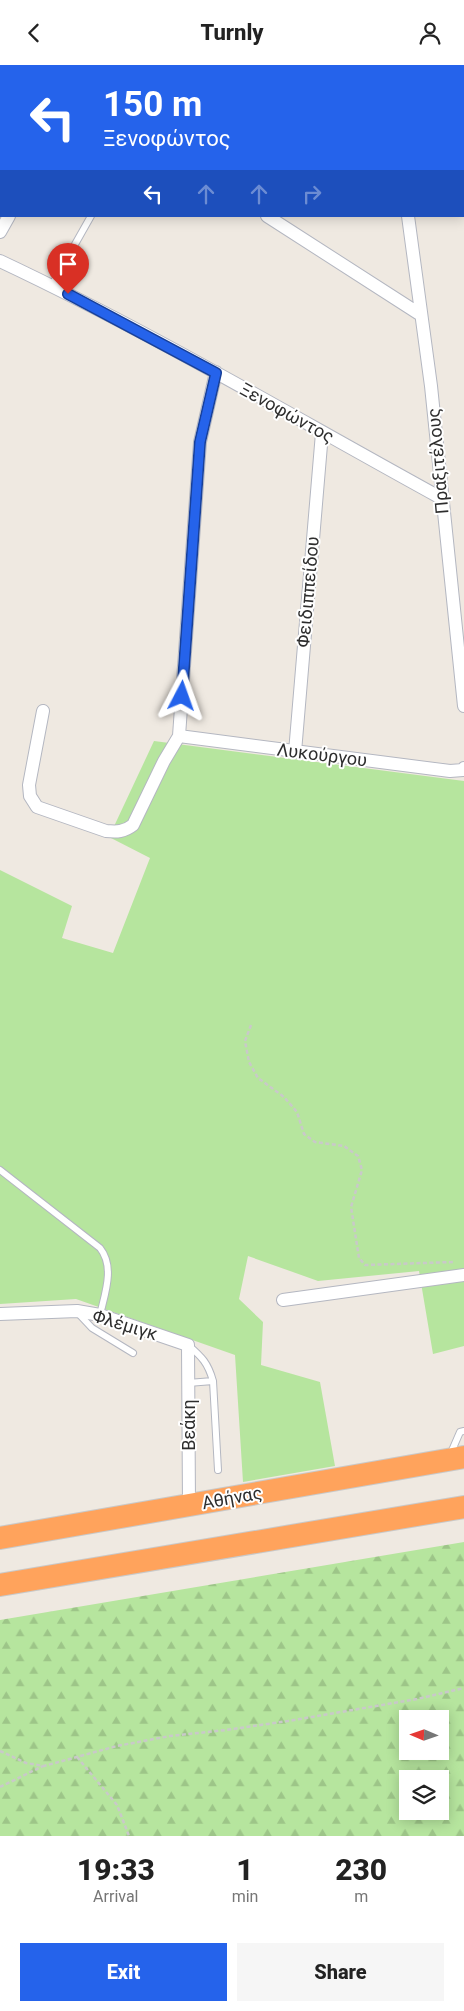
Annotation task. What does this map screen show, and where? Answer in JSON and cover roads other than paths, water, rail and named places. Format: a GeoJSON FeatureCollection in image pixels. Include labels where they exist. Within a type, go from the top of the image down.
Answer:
{"type":"FeatureCollection","features":[{"type":"Feature","properties":{"kind":"highway","name":"Αθήνας"},"geometry":{"type":"LineString","coordinates":[[0,1538],[456,1459]]}},
{"type":"Feature","properties":{"kind":"highway"},"geometry":{"type":"LineString","coordinates":[[0,1585],[464,1507]]}},
{"type":"Feature","properties":{"kind":"street"},"geometry":{"type":"LineString","coordinates":[[0,232],[8,217]]}},
{"type":"Feature","properties":{"kind":"street"},"geometry":{"type":"LineString","coordinates":[[269,217],[421,315]]}},
{"type":"Feature","properties":{"kind":"street","name":"Πραξιτέλους"},"geometry":{"type":"LineString","coordinates":[[408,217],[431,387],[464,706]]}},
{"type":"Feature","properties":{"kind":"street","name":"Ξενοφώντος"},"geometry":{"type":"LineString","coordinates":[[0,261],[52,285],[441,497]]}},
{"type":"Feature","properties":{"kind":"street"},"geometry":{"type":"LineString","coordinates":[[43,711],[29,785],[32,802],[37,807],[106,831],[125,831],[133,825],[164,761],[179,735],[200,442],[216,373]]}},
{"type":"Feature","properties":{"kind":"street","name":"Φειδιππείδου"},"geometry":{"type":"LineString","coordinates":[[294,752],[322,433]]}},
{"type":"Feature","properties":{"kind":"street","name":"Λυκούργου"},"geometry":{"type":"LineString","coordinates":[[179,735],[294,752],[450,771],[463,770],[464,768]]}},
{"type":"Feature","properties":{"kind":"street"},"geometry":{"type":"LineString","coordinates":[[283,1300],[464,1275]]}},
{"type":"Feature","properties":{"kind":"street","name":"Φλέμιγκ"},"geometry":{"type":"LineString","coordinates":[[0,1314],[77,1311],[100,1315],[188,1345]]}},
{"type":"Feature","properties":{"kind":"street","name":"Βεάκη"},"geometry":{"type":"LineString","coordinates":[[188,1345],[189,1505]]}},
{"type":"Feature","properties":{"kind":"lane"},"geometry":{"type":"LineString","coordinates":[[52,285],[91,217]]}},
{"type":"Feature","properties":{"kind":"lane"},"geometry":{"type":"LineString","coordinates":[[0,1169],[100,1248],[106,1255],[108,1275],[100,1315]]}},
{"type":"Feature","properties":{"kind":"lane"},"geometry":{"type":"LineString","coordinates":[[77,1311],[92,1328],[133,1353]]}},
{"type":"Feature","properties":{"kind":"lane"},"geometry":{"type":"LineString","coordinates":[[188,1345],[204,1359],[210,1368],[213,1381],[218,1470]]}},
{"type":"Feature","properties":{"kind":"lane"},"geometry":{"type":"LineString","coordinates":[[188,1383],[213,1381]]}},
{"type":"Feature","properties":{"kind":"lane"},"geometry":{"type":"LineString","coordinates":[[456,1459],[460,1432],[464,1431]]}}]}
